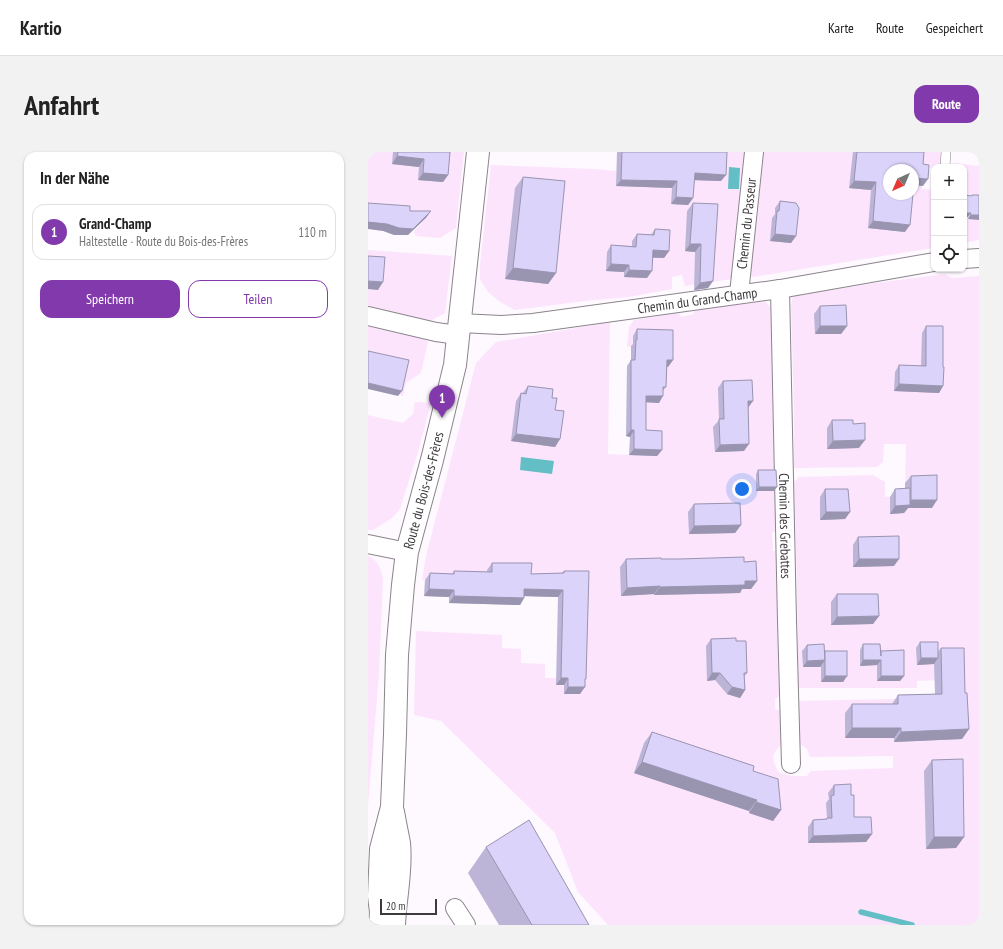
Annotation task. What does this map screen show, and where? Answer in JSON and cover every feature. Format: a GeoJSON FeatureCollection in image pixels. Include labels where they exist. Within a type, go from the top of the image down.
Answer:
{"type":"FeatureCollection","features":[{"type":"Feature","properties":{"kind":"street","name":"Route du Bois-des-Frères"},"geometry":{"type":"LineString","coordinates":[[380,925],[381,912],[375,900],[381,849],[392,807],[397,655],[407,552],[455,365],[478,152]]}},
{"type":"Feature","properties":{"kind":"street","name":"Chemin du Passeur"},"geometry":{"type":"LineString","coordinates":[[740,294],[754,152]]}},
{"type":"Feature","properties":{"kind":"street"},"geometry":{"type":"LineString","coordinates":[[967,259],[979,258]]}},
{"type":"Feature","properties":{"kind":"street","name":"Chemin du Grand-Champ"},"geometry":{"type":"LineString","coordinates":[[368,316],[436,332],[533,323],[780,289],[931,263]]}},
{"type":"Feature","properties":{"kind":"street","name":"Chemin des Grebattes"},"geometry":{"type":"LineString","coordinates":[[780,289],[786,621],[791,764]]}},
{"type":"Feature","properties":{"kind":"street"},"geometry":{"type":"LineString","coordinates":[[368,544],[407,552]]}},
{"type":"Feature","properties":{"kind":"street","name":"Route du Bois-des-Frères"},"geometry":{"type":"LineString","coordinates":[[392,807],[399,844],[394,925]]}},
{"type":"Feature","properties":{"kind":"street"},"geometry":{"type":"LineString","coordinates":[[455,908],[466,925]]}},
{"type":"Feature","properties":{"kind":"lane"},"geometry":{"type":"LineString","coordinates":[[945,164],[946,152]]}},
{"type":"Feature","properties":{"kind":"shaded area"},"geometry":{"type":"Polygon","coordinates":[[[368,152],[464,152],[456,228],[440,238],[416,236],[414,232],[426,218],[368,210],[368,152]]]}},
{"type":"Feature","properties":{"kind":"shaded area"},"geometry":{"type":"Polygon","coordinates":[[[645,152],[749,152],[732,279],[685,286],[682,275],[672,277],[672,289],[629,297],[515,310],[500,302],[488,292],[480,279],[480,265],[491,165],[617,171],[616,186],[646,187],[645,152]]]}},
{"type":"Feature","properties":{"kind":"shaded area"},"geometry":{"type":"Polygon","coordinates":[[[761,152],[942,152],[941,164],[931,164],[931,168],[924,167],[922,189],[931,190],[931,248],[752,277],[750,274],[761,152]]]}},
{"type":"Feature","properties":{"kind":"shaded area"},"geometry":{"type":"Polygon","coordinates":[[[967,165],[979,166],[979,240],[967,242],[967,165]]]}},
{"type":"Feature","properties":{"kind":"shaded area"},"geometry":{"type":"Polygon","coordinates":[[[368,250],[452,256],[445,313],[430,321],[368,307],[368,250]]]}},
{"type":"Feature","properties":{"kind":"shaded area"},"geometry":{"type":"Polygon","coordinates":[[[945,274],[952,278],[979,276],[979,925],[608,925],[578,892],[555,833],[441,721],[414,715],[416,631],[502,635],[502,648],[521,649],[521,663],[545,664],[545,678],[556,678],[556,685],[581,686],[584,578],[422,580],[426,556],[476,363],[496,342],[610,322],[608,454],[657,456],[642,437],[631,366],[631,347],[627,346],[629,327],[634,320],[679,313],[681,317],[694,314],[694,310],[765,301],[773,310],[777,532],[772,532],[773,551],[777,551],[781,695],[775,699],[775,709],[781,711],[782,744],[775,751],[773,760],[778,772],[791,776],[807,776],[811,771],[893,768],[893,756],[810,757],[807,749],[800,744],[798,701],[939,698],[939,680],[917,681],[917,688],[798,688],[794,482],[799,477],[873,475],[885,482],[885,497],[905,496],[906,444],[884,444],[883,462],[877,467],[794,468],[791,306],[793,296],[945,274]]]}},
{"type":"Feature","properties":{"kind":"shaded area"},"geometry":{"type":"Polygon","coordinates":[[[368,325],[424,337],[428,342],[421,373],[406,383],[403,396],[368,371],[368,325]]]}},
{"type":"Feature","properties":{"kind":"shaded area"},"geometry":{"type":"Polygon","coordinates":[[[415,402],[431,403],[418,452],[400,509],[392,518],[373,530],[368,530],[368,415],[403,423],[413,414],[415,402]]]}},
{"type":"Feature","properties":{"kind":"shaded area"},"geometry":{"type":"Polygon","coordinates":[[[368,556],[377,563],[383,579],[379,675],[368,805],[368,556]]]}},
{"type":"Feature","properties":{"kind":"water"},"geometry":{"type":"Polygon","coordinates":[[[729,167],[740,168],[739,189],[728,189],[729,167]]]}},
{"type":"Feature","properties":{"kind":"water"},"geometry":{"type":"Polygon","coordinates":[[[521,457],[554,461],[552,474],[520,470],[521,457]]]}},
{"type":"Feature","properties":{"kind":"building"},"geometry":{"type":"Polygon","coordinates":[[[398,152],[450,152],[448,175],[423,173],[424,159],[397,156],[398,152]]]}},
{"type":"Feature","properties":{"kind":"building"},"geometry":{"type":"Polygon","coordinates":[[[622,152],[727,152],[726,175],[695,173],[693,198],[676,197],[677,181],[621,180],[622,152]]]}},
{"type":"Feature","properties":{"kind":"building"},"geometry":{"type":"Polygon","coordinates":[[[857,152],[924,152],[923,164],[929,165],[928,179],[919,178],[919,164],[883,164],[883,200],[912,200],[910,225],[873,221],[876,182],[854,181],[857,152]]]}},
{"type":"Feature","properties":{"kind":"building"},"geometry":{"type":"Polygon","coordinates":[[[523,177],[565,181],[556,273],[513,268],[523,177]]]}},
{"type":"Feature","properties":{"kind":"building"},"geometry":{"type":"Polygon","coordinates":[[[967,195],[979,195],[979,215],[970,215],[971,213],[967,213],[967,195]]]}},
{"type":"Feature","properties":{"kind":"building"},"geometry":{"type":"Polygon","coordinates":[[[780,201],[796,203],[799,208],[796,236],[775,234],[777,211],[779,211],[780,201]]]}},
{"type":"Feature","properties":{"kind":"building"},"geometry":{"type":"Polygon","coordinates":[[[368,203],[410,206],[410,211],[431,211],[413,229],[399,228],[387,224],[368,222],[368,203]]]}},
{"type":"Feature","properties":{"kind":"building"},"geometry":{"type":"Polygon","coordinates":[[[693,203],[718,204],[713,281],[700,283],[701,244],[690,244],[693,203]]]}},
{"type":"Feature","properties":{"kind":"building"},"geometry":{"type":"Polygon","coordinates":[[[655,229],[670,230],[669,251],[653,250],[652,271],[629,270],[629,265],[611,264],[611,245],[636,247],[637,234],[654,235],[655,229]]]}},
{"type":"Feature","properties":{"kind":"building"},"geometry":{"type":"Polygon","coordinates":[[[368,256],[385,257],[383,282],[368,281],[368,256]]]}},
{"type":"Feature","properties":{"kind":"building"},"geometry":{"type":"Polygon","coordinates":[[[846,305],[847,326],[820,326],[820,306],[846,305]]]}},
{"type":"Feature","properties":{"kind":"building"},"geometry":{"type":"Polygon","coordinates":[[[926,326],[943,326],[943,386],[899,384],[899,365],[926,366],[926,326]]]}},
{"type":"Feature","properties":{"kind":"building"},"geometry":{"type":"Polygon","coordinates":[[[637,329],[673,330],[673,360],[667,360],[666,387],[663,387],[663,396],[646,396],[646,430],[662,431],[662,450],[634,449],[634,430],[631,430],[631,360],[635,360],[637,329]]]}},
{"type":"Feature","properties":{"kind":"building"},"geometry":{"type":"Polygon","coordinates":[[[368,351],[409,360],[402,391],[368,383],[368,351]]]}},
{"type":"Feature","properties":{"kind":"building"},"geometry":{"type":"Polygon","coordinates":[[[752,380],[753,401],[748,401],[749,444],[720,445],[719,419],[724,419],[723,381],[752,380]]]}},
{"type":"Feature","properties":{"kind":"building"},"geometry":{"type":"Polygon","coordinates":[[[528,386],[553,389],[552,398],[557,398],[555,410],[564,411],[560,439],[516,434],[521,393],[526,394],[528,386]]]}},
{"type":"Feature","properties":{"kind":"building"},"geometry":{"type":"Polygon","coordinates":[[[832,420],[853,420],[853,424],[865,423],[865,440],[833,441],[832,420]]]}},
{"type":"Feature","properties":{"kind":"building"},"geometry":{"type":"Polygon","coordinates":[[[758,470],[776,470],[777,487],[759,487],[758,470]]]}},
{"type":"Feature","properties":{"kind":"building"},"geometry":{"type":"Polygon","coordinates":[[[937,475],[937,500],[911,500],[911,476],[937,475]]]}},
{"type":"Feature","properties":{"kind":"building"},"geometry":{"type":"Polygon","coordinates":[[[910,488],[910,505],[895,506],[895,489],[910,488]]]}},
{"type":"Feature","properties":{"kind":"building"},"geometry":{"type":"Polygon","coordinates":[[[825,489],[848,489],[850,512],[826,512],[825,489]]]}},
{"type":"Feature","properties":{"kind":"building"},"geometry":{"type":"Polygon","coordinates":[[[740,503],[741,525],[694,526],[694,504],[740,503]]]}},
{"type":"Feature","properties":{"kind":"building"},"geometry":{"type":"Polygon","coordinates":[[[899,536],[899,559],[859,559],[858,537],[899,536]]]}},
{"type":"Feature","properties":{"kind":"building"},"geometry":{"type":"Polygon","coordinates":[[[744,557],[744,562],[756,561],[757,581],[745,581],[745,585],[627,588],[626,559],[744,557]]]}},
{"type":"Feature","properties":{"kind":"building"},"geometry":{"type":"Polygon","coordinates":[[[492,563],[532,563],[531,574],[564,573],[564,571],[589,571],[585,687],[568,687],[568,678],[561,678],[563,590],[524,589],[524,598],[454,596],[454,590],[429,589],[430,573],[454,574],[454,571],[492,572],[492,563]]]}},
{"type":"Feature","properties":{"kind":"building"},"geometry":{"type":"Polygon","coordinates":[[[837,594],[878,594],[879,616],[837,617],[837,594]]]}},
{"type":"Feature","properties":{"kind":"building"},"geometry":{"type":"Polygon","coordinates":[[[736,638],[736,641],[746,641],[747,673],[744,673],[745,690],[732,687],[720,673],[712,673],[711,639],[736,638]]]}},
{"type":"Feature","properties":{"kind":"building"},"geometry":{"type":"Polygon","coordinates":[[[920,642],[938,642],[938,658],[921,658],[920,642]]]}},
{"type":"Feature","properties":{"kind":"building"},"geometry":{"type":"Polygon","coordinates":[[[824,644],[825,660],[807,661],[807,645],[824,644]]]}},
{"type":"Feature","properties":{"kind":"building"},"geometry":{"type":"Polygon","coordinates":[[[863,644],[880,644],[881,656],[881,651],[904,650],[904,676],[881,676],[881,660],[863,660],[863,644]]]}},
{"type":"Feature","properties":{"kind":"building"},"geometry":{"type":"Polygon","coordinates":[[[941,648],[964,648],[965,693],[967,693],[969,729],[901,732],[901,728],[852,728],[852,704],[898,704],[898,695],[942,694],[941,648]]]}},
{"type":"Feature","properties":{"kind":"building"},"geometry":{"type":"Polygon","coordinates":[[[825,651],[847,651],[847,676],[825,676],[825,651]]]}},
{"type":"Feature","properties":{"kind":"building"},"geometry":{"type":"Polygon","coordinates":[[[652,732],[754,766],[753,771],[778,779],[781,810],[756,802],[757,800],[642,762],[652,732]]]}},
{"type":"Feature","properties":{"kind":"building"},"geometry":{"type":"Polygon","coordinates":[[[963,759],[964,837],[934,837],[932,760],[963,759]]]}},
{"type":"Feature","properties":{"kind":"building"},"geometry":{"type":"Polygon","coordinates":[[[851,784],[851,795],[854,795],[854,817],[871,817],[872,834],[813,836],[813,820],[832,818],[831,796],[834,795],[834,785],[851,784]]]}},
{"type":"Feature","properties":{"kind":"building"},"geometry":{"type":"Polygon","coordinates":[[[529,820],[589,925],[532,925],[486,847],[529,820]]]}},
{"type":"Feature","properties":{"kind":"waterway"},"geometry":{"type":"LineString","coordinates":[[861,912],[912,925]]}},
{"type":"Feature","properties":{"kind":"place","name":"Grand-Champ"},"geometry":{"type":"Point","coordinates":[442,418]}}]}
